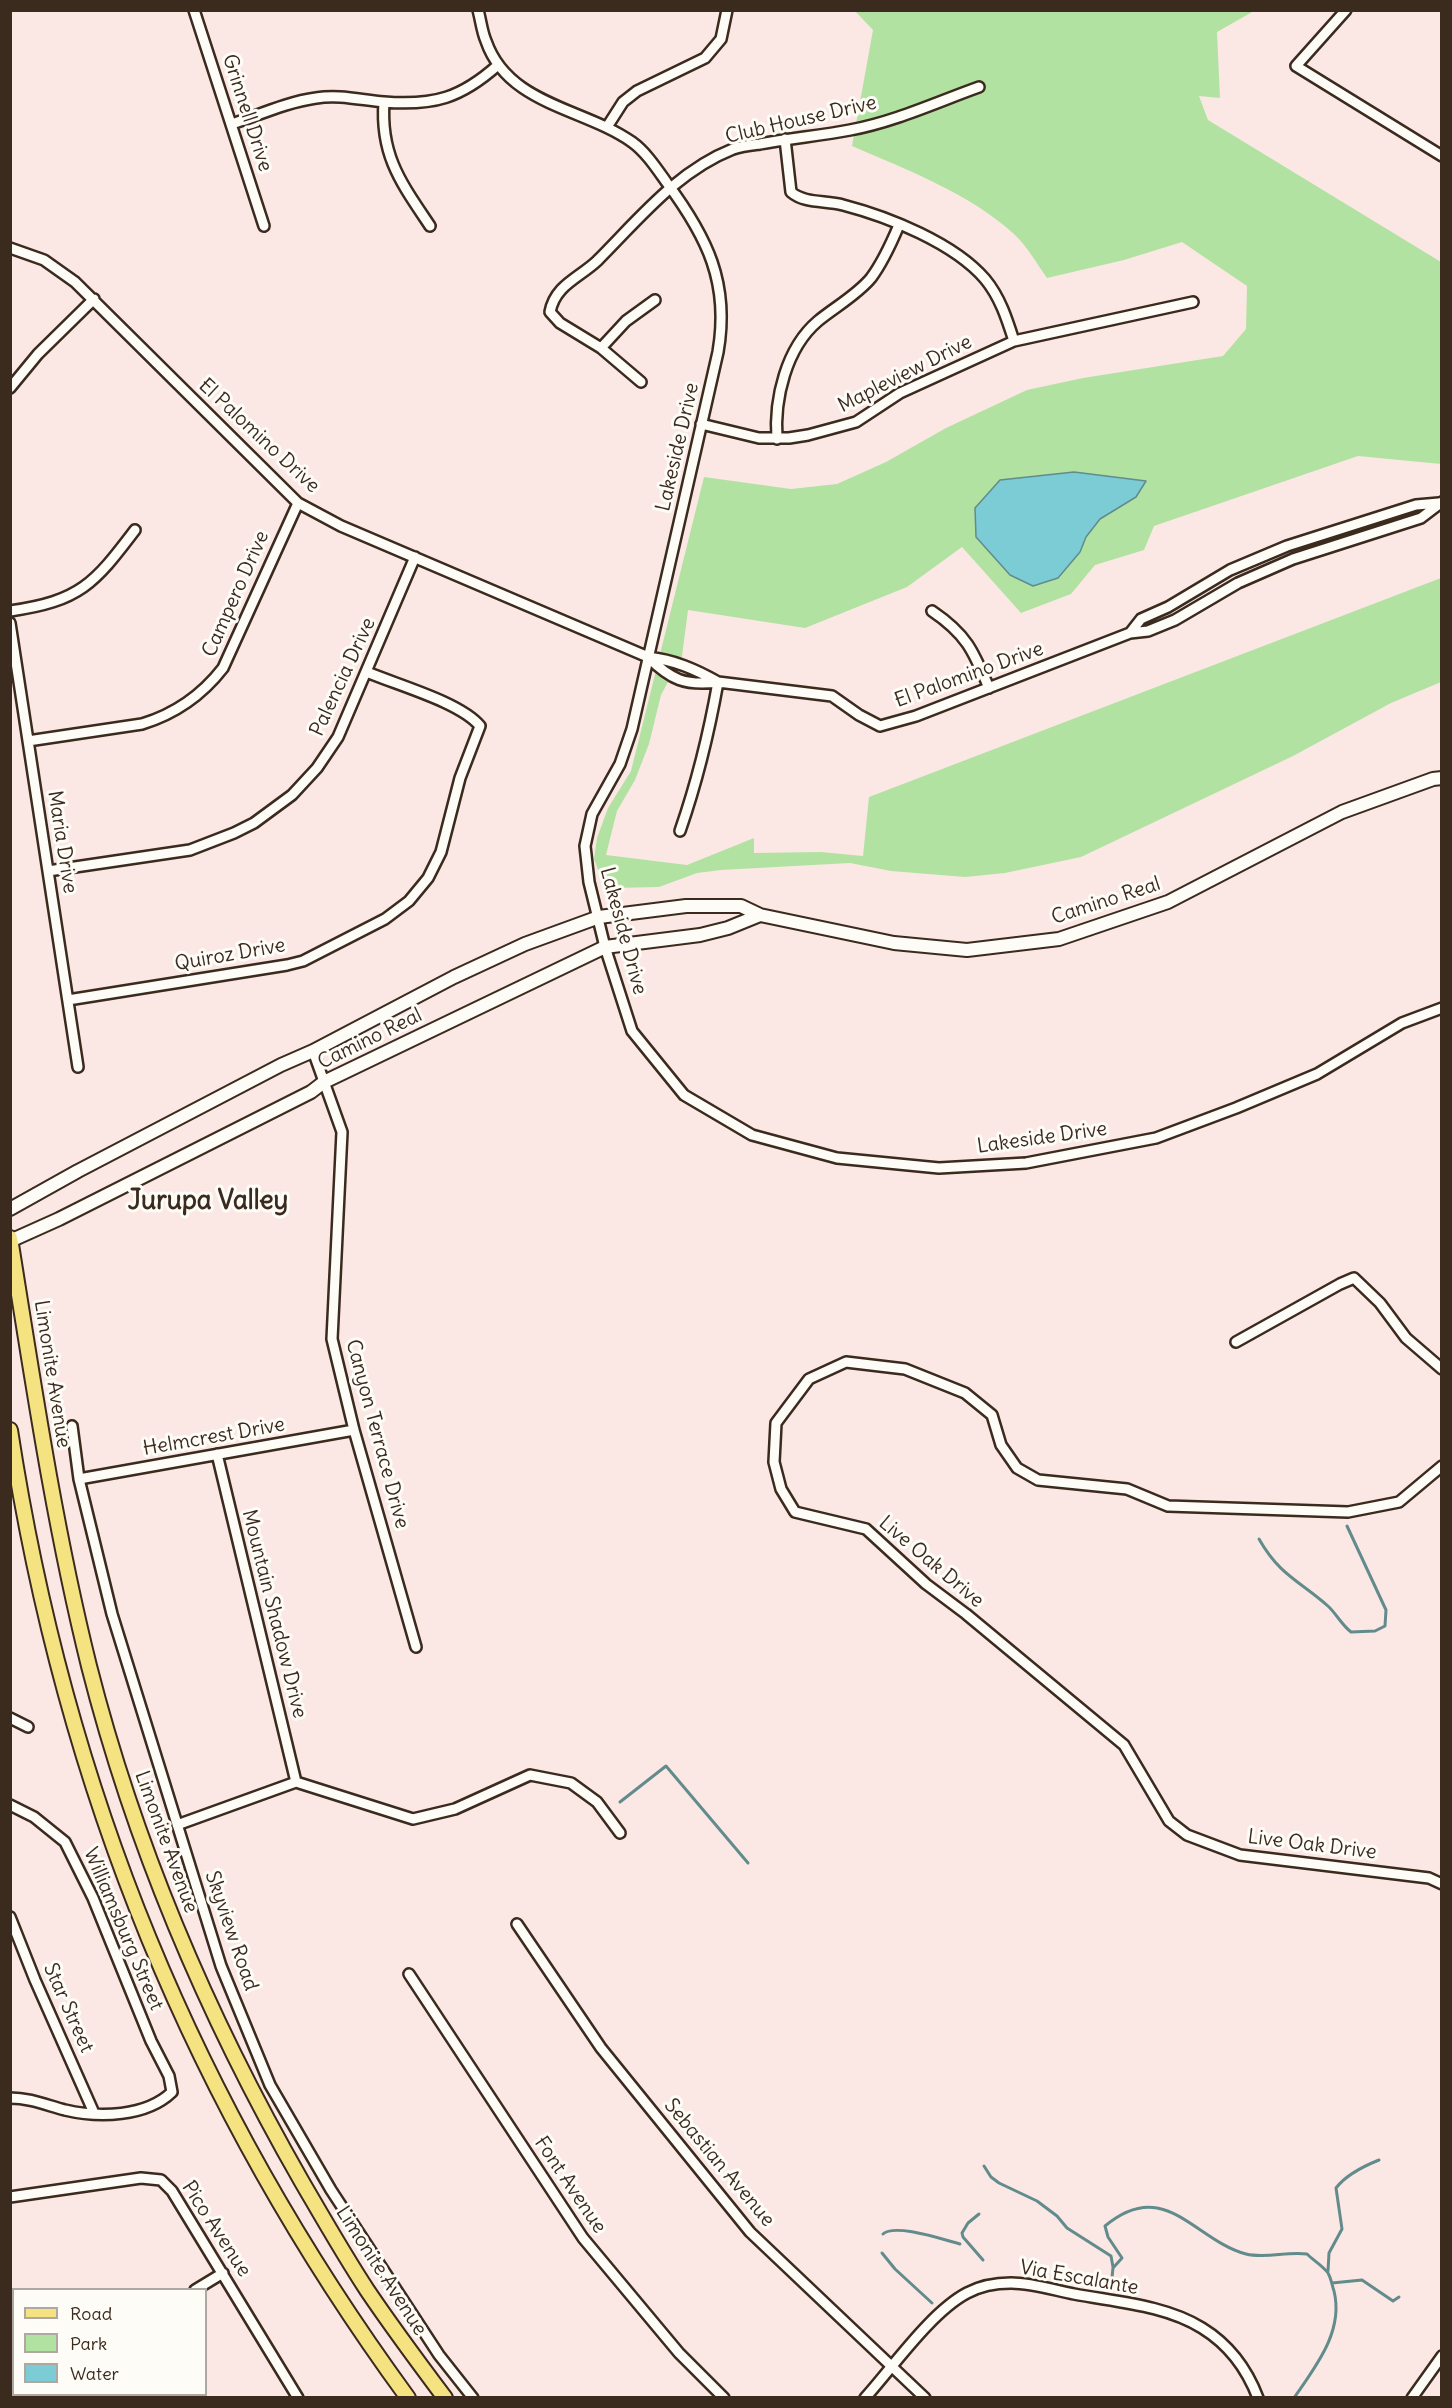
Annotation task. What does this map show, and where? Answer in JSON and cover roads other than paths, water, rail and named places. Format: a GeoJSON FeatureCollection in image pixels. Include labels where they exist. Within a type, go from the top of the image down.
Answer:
{"type":"FeatureCollection","features":[{"type":"Feature","properties":{"kind":"main road","name":"Camino Real"},"geometry":{"type":"LineString","coordinates":[[10,1209],[270,1070],[313,1051],[454,977],[515,949],[599,917],[686,906],[741,906],[760,915],[894,943],[967,950],[1059,939],[1168,902],[1342,812],[1433,778],[1442,778]]}},
{"type":"Feature","properties":{"kind":"main road","name":"Camino Real"},"geometry":{"type":"LineString","coordinates":[[11,1240],[59,1219],[301,1097],[324,1082],[605,946],[700,935],[729,928],[760,915]]}},
{"type":"Feature","properties":{"kind":"main road","name":"Limonite Avenue"},"geometry":{"type":"LineString","coordinates":[[11,1240],[51,1493],[72,1592],[113,1749],[164,1897],[201,1986],[264,2116],[366,2288],[445,2397]]}},
{"type":"Feature","properties":{"kind":"main road"},"geometry":{"type":"LineString","coordinates":[[10,1430],[28,1535],[65,1694],[103,1820],[139,1916],[205,2066],[264,2177],[342,2304],[408,2397]]}},
{"type":"Feature","properties":{"kind":"street","name":"Grinnell Drive"},"geometry":{"type":"LineString","coordinates":[[194,10],[264,226]]}},
{"type":"Feature","properties":{"kind":"street","name":"Lakeside Drive"},"geometry":{"type":"LineString","coordinates":[[478,10],[486,43],[498,65],[524,90],[550,104],[608,127],[634,143],[671,188],[704,238],[719,287],[720,340],[626,750],[591,814],[585,846],[589,882],[605,946],[632,1031],[684,1095],[752,1135],[837,1158],[939,1168],[1026,1163],[1156,1138],[1317,1074],[1402,1023],[1442,1008]]}},
{"type":"Feature","properties":{"kind":"street"},"geometry":{"type":"LineString","coordinates":[[608,127],[623,102],[637,91],[705,58],[722,39],[727,10]]}},
{"type":"Feature","properties":{"kind":"street"},"geometry":{"type":"LineString","coordinates":[[1346,10],[1296,66],[1442,156]]}},
{"type":"Feature","properties":{"kind":"street"},"geometry":{"type":"LineString","coordinates":[[232,124],[315,98],[336,96],[384,102],[424,102],[447,98],[477,84],[498,65]]}},
{"type":"Feature","properties":{"kind":"street","name":"Club House Drive"},"geometry":{"type":"LineString","coordinates":[[601,348],[560,323],[550,312],[556,294],[596,262],[634,220],[671,188],[703,165],[734,149],[851,130],[911,112],[979,87]]}},
{"type":"Feature","properties":{"kind":"street"},"geometry":{"type":"LineString","coordinates":[[384,102],[384,143],[407,191],[430,226]]}},
{"type":"Feature","properties":{"kind":"street"},"geometry":{"type":"LineString","coordinates":[[785,139],[791,192],[798,198],[840,204],[898,225],[955,252],[986,280],[998,299],[1014,341]]}},
{"type":"Feature","properties":{"kind":"street"},"geometry":{"type":"LineString","coordinates":[[777,439],[780,389],[795,352],[815,323],[870,279],[884,258],[898,225]]}},
{"type":"Feature","properties":{"kind":"street","name":"El Palomino Drive"},"geometry":{"type":"LineString","coordinates":[[10,248],[54,266],[94,299],[298,502],[340,525],[648,657],[670,659],[718,682]]}},
{"type":"Feature","properties":{"kind":"street"},"geometry":{"type":"LineString","coordinates":[[10,388],[38,354],[94,299]]}},
{"type":"Feature","properties":{"kind":"street"},"geometry":{"type":"LineString","coordinates":[[641,382],[601,348],[626,321],[655,300]]}},
{"type":"Feature","properties":{"kind":"street","name":"Mapleview Drive"},"geometry":{"type":"LineString","coordinates":[[701,424],[759,438],[777,439],[808,435],[856,422],[900,393],[1014,341],[1193,302]]}},
{"type":"Feature","properties":{"kind":"street","name":"Campero Drive"},"geometry":{"type":"LineString","coordinates":[[28,741],[158,719],[173,712],[204,690],[223,668],[298,502]]}},
{"type":"Feature","properties":{"kind":"street","name":"El Palomino Drive"},"geometry":{"type":"LineString","coordinates":[[648,657],[666,675],[698,684],[718,682],[832,696],[859,715],[880,726],[916,716],[1130,633],[1148,632],[1175,620],[1238,583],[1293,559],[1421,518],[1441,503]]}},
{"type":"Feature","properties":{"kind":"street","name":"El Palomino Drive"},"geometry":{"type":"LineString","coordinates":[[1130,633],[1141,620],[1168,608],[1230,570],[1287,546],[1416,505],[1441,503]]}},
{"type":"Feature","properties":{"kind":"street"},"geometry":{"type":"LineString","coordinates":[[10,611],[51,604],[84,588],[100,575],[135,530]]}},
{"type":"Feature","properties":{"kind":"street","name":"Palencia Drive"},"geometry":{"type":"LineString","coordinates":[[48,871],[190,850],[234,834],[254,823],[292,795],[317,768],[338,737],[415,557]]}},
{"type":"Feature","properties":{"kind":"street"},"geometry":{"type":"LineString","coordinates":[[932,610],[954,626],[972,648],[989,688]]}},
{"type":"Feature","properties":{"kind":"street","name":"Maria Drive"},"geometry":{"type":"LineString","coordinates":[[10,623],[78,1066]]}},
{"type":"Feature","properties":{"kind":"street"},"geometry":{"type":"LineString","coordinates":[[687,681],[691,668]]}},
{"type":"Feature","properties":{"kind":"street","name":"Quiroz Drive"},"geometry":{"type":"LineString","coordinates":[[68,1000],[303,961],[385,919],[415,893],[428,878],[441,852],[460,778],[480,726],[472,717],[456,708],[367,672]]}},
{"type":"Feature","properties":{"kind":"street"},"geometry":{"type":"LineString","coordinates":[[680,831],[698,779],[718,682]]}},
{"type":"Feature","properties":{"kind":"street","name":"Canyon Terrace Drive"},"geometry":{"type":"LineString","coordinates":[[313,1051],[342,1132],[332,1339],[354,1430],[416,1647]]}},
{"type":"Feature","properties":{"kind":"street"},"geometry":{"type":"LineString","coordinates":[[1236,1342],[1354,1278],[1380,1303],[1406,1338],[1442,1369]]}},
{"type":"Feature","properties":{"kind":"street","name":"Live Oak Drive"},"geometry":{"type":"LineString","coordinates":[[1442,1466],[1399,1502],[1348,1512],[1168,1506],[1127,1489],[1038,1480],[1017,1468],[1001,1445],[992,1415],[965,1393],[905,1369],[846,1362],[809,1379],[776,1423],[774,1462],[781,1489],[795,1512],[866,1529],[926,1584],[966,1614],[1124,1745],[1169,1821],[1186,1835],[1240,1854],[1429,1878],[1442,1884]]}},
{"type":"Feature","properties":{"kind":"street","name":"Skyview Road"},"geometry":{"type":"LineString","coordinates":[[72,1426],[79,1479],[112,1614],[221,1966],[270,2085],[331,2190],[439,2355],[473,2397]]}},
{"type":"Feature","properties":{"kind":"street","name":"Helmcrest Drive"},"geometry":{"type":"LineString","coordinates":[[79,1479],[354,1430]]}},
{"type":"Feature","properties":{"kind":"street","name":"Mountain Shadow Drive"},"geometry":{"type":"LineString","coordinates":[[217,1454],[297,1782]]}},
{"type":"Feature","properties":{"kind":"street"},"geometry":{"type":"LineString","coordinates":[[10,1718],[28,1727]]}},
{"type":"Feature","properties":{"kind":"street"},"geometry":{"type":"LineString","coordinates":[[177,1825],[297,1782],[413,1819],[455,1809],[530,1775],[571,1783],[597,1802],[620,1833]]}},
{"type":"Feature","properties":{"kind":"street","name":"Williamsburg Street"},"geometry":{"type":"LineString","coordinates":[[10,1805],[34,1817],[65,1842],[93,1898],[151,2041],[169,2076],[171,2092],[162,2101],[119,2114],[94,2113]]}},
{"type":"Feature","properties":{"kind":"street","name":"Star Street"},"geometry":{"type":"LineString","coordinates":[[10,1917],[35,1980],[94,2113]]}},
{"type":"Feature","properties":{"kind":"street","name":"Sebastian Avenue"},"geometry":{"type":"LineString","coordinates":[[517,1924],[602,2048],[750,2232],[925,2397]]}},
{"type":"Feature","properties":{"kind":"street","name":"Font Avenue"},"geometry":{"type":"LineString","coordinates":[[409,1974],[583,2238],[679,2353],[724,2397]]}},
{"type":"Feature","properties":{"kind":"street"},"geometry":{"type":"LineString","coordinates":[[10,2098],[44,2102],[65,2110],[94,2113]]}},
{"type":"Feature","properties":{"kind":"street","name":"Pico Avenue"},"geometry":{"type":"LineString","coordinates":[[10,2197],[155,2178],[161,2180],[172,2191],[223,2273],[295,2397]]}},
{"type":"Feature","properties":{"kind":"street"},"geometry":{"type":"LineString","coordinates":[[197,2288],[223,2273]]}},
{"type":"Feature","properties":{"kind":"street","name":"Via Escalante"},"geometry":{"type":"LineString","coordinates":[[865,2397],[916,2339],[956,2300],[987,2285],[1013,2283],[1154,2310],[1192,2322],[1230,2351],[1248,2375],[1258,2397]]}},
{"type":"Feature","properties":{"kind":"street"},"geometry":{"type":"LineString","coordinates":[[1412,2397],[1442,2356]]}},
{"type":"Feature","properties":{"kind":"water"},"geometry":{"type":"Polygon","coordinates":[[[1074,472],[1146,481],[1136,497],[1100,519],[1086,537],[1080,552],[1058,578],[1033,586],[1010,575],[976,537],[975,508],[1000,480],[1074,472]]]}},
{"type":"Feature","properties":{"kind":"waterway"},"geometry":{"type":"LineString","coordinates":[[1259,1539],[1275,1562],[1329,1607],[1351,1632],[1375,1631],[1385,1626],[1386,1610],[1347,1526]]}},
{"type":"Feature","properties":{"kind":"waterway"},"geometry":{"type":"LineString","coordinates":[[620,1802],[666,1766],[748,1863]]}},
{"type":"Feature","properties":{"kind":"waterway"},"geometry":{"type":"LineString","coordinates":[[1328,2271],[1329,2253],[1342,2229],[1336,2188],[1356,2171],[1379,2160]]}},
{"type":"Feature","properties":{"kind":"waterway"},"geometry":{"type":"LineString","coordinates":[[984,2166],[991,2177],[999,2183],[1037,2201],[1057,2216],[1067,2228],[1111,2256],[1113,2267]]}},
{"type":"Feature","properties":{"kind":"waterway"},"geometry":{"type":"LineString","coordinates":[[1111,2287],[1113,2268],[1122,2258],[1108,2237],[1105,2226],[1126,2212],[1145,2207],[1162,2209],[1178,2216],[1227,2247],[1246,2254],[1261,2256],[1307,2254],[1329,2275],[1334,2291],[1335,2320],[1332,2334],[1319,2361],[1294,2398]]}},
{"type":"Feature","properties":{"kind":"waterway"},"geometry":{"type":"LineString","coordinates":[[979,2214],[968,2223],[962,2233],[983,2260]]}},
{"type":"Feature","properties":{"kind":"waterway"},"geometry":{"type":"LineString","coordinates":[[883,2234],[889,2231],[908,2231],[960,2244]]}},
{"type":"Feature","properties":{"kind":"waterway"},"geometry":{"type":"LineString","coordinates":[[882,2253],[895,2269],[932,2303]]}},
{"type":"Feature","properties":{"kind":"waterway"},"geometry":{"type":"LineString","coordinates":[[1332,2283],[1362,2280],[1393,2301],[1399,2297]]}},
{"type":"Feature","properties":{"kind":"district","name":"Jurupa Valley"},"geometry":{"type":"Point","coordinates":[208,1202]}}]}
